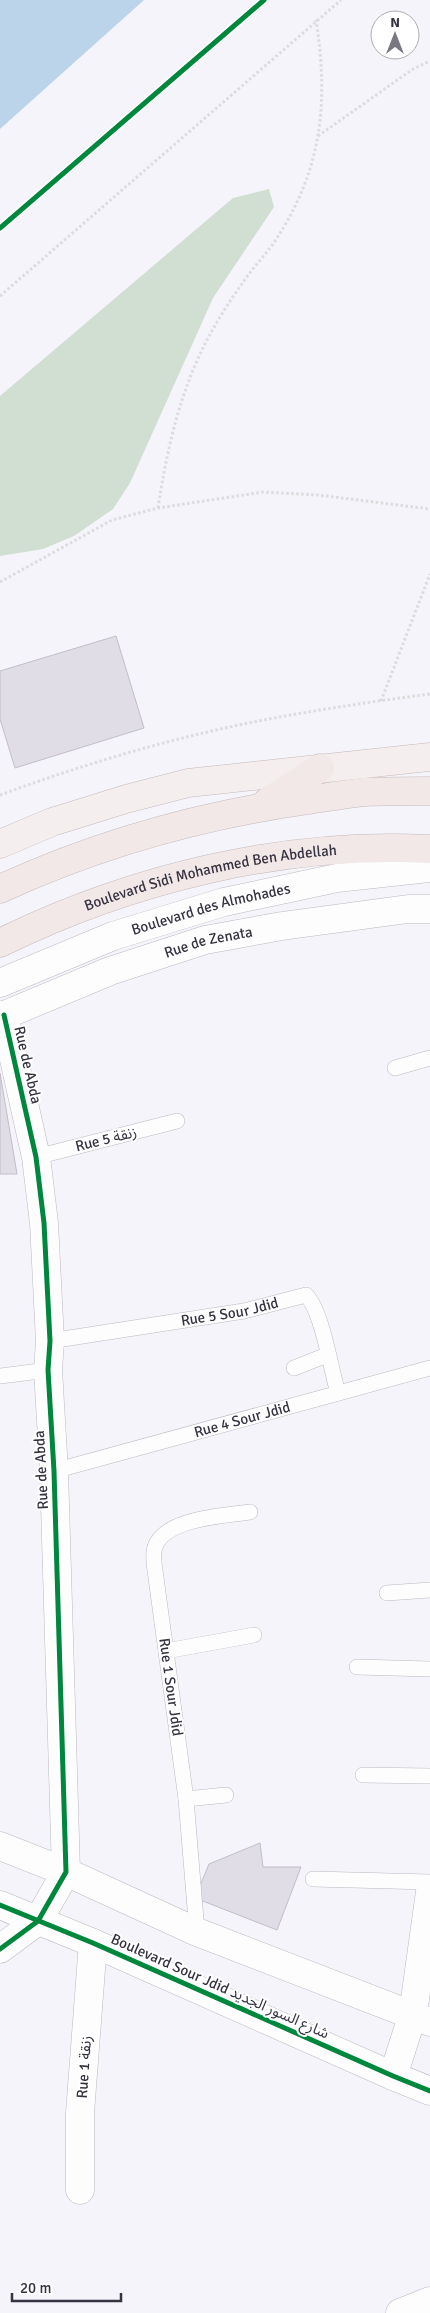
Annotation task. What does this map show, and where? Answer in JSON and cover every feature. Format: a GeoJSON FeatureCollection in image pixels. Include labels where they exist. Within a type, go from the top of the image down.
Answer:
{"type":"FeatureCollection","features":[{"type":"Feature","properties":{"kind":"highway"},"geometry":{"type":"LineString","coordinates":[[260,807],[320,768]]}},
{"type":"Feature","properties":{"kind":"highway"},"geometry":{"type":"LineString","coordinates":[[0,889],[30,875],[105,847],[182,824],[260,807],[364,792],[430,791]]}},
{"type":"Feature","properties":{"kind":"highway","name":"Boulevard Sidi Mohammed Ben Abdellah"},"geometry":{"type":"LineString","coordinates":[[0,943],[40,924],[111,896],[185,874],[261,859],[337,850],[430,849]]}},
{"type":"Feature","properties":{"kind":"main road"},"geometry":{"type":"LineString","coordinates":[[0,844],[61,820],[126,799],[188,783],[430,757]]}},
{"type":"Feature","properties":{"kind":"street","name":"Boulevard des Almohades"},"geometry":{"type":"LineString","coordinates":[[0,983],[113,936],[224,902],[337,878],[430,868]]}},
{"type":"Feature","properties":{"kind":"street","name":"Rue de Zenata"},"geometry":{"type":"LineString","coordinates":[[2,1016],[110,971],[206,940],[291,925],[408,909],[430,908]]}},
{"type":"Feature","properties":{"kind":"street","name":"Rue de Abda"},"geometry":{"type":"LineString","coordinates":[[2,1016],[36,1157],[44,1223],[50,1341],[48,1370],[54,1471],[66,1872]]}},
{"type":"Feature","properties":{"kind":"street"},"geometry":{"type":"LineString","coordinates":[[0,1846],[66,1872],[197,1932],[422,2018]]}},
{"type":"Feature","properties":{"kind":"street"},"geometry":{"type":"LineString","coordinates":[[0,1949],[38,1922],[66,1872]]}},
{"type":"Feature","properties":{"kind":"street"},"geometry":{"type":"LineString","coordinates":[[393,2076],[422,2018],[430,1892]]}},
{"type":"Feature","properties":{"kind":"street","name":"Boulevard Sour Jdid شارع السور الجديد"},"geometry":{"type":"LineString","coordinates":[[0,1905],[93,1943],[393,2076],[430,2090]]}},
{"type":"Feature","properties":{"kind":"street","name":"Rue 1 زنقة"},"geometry":{"type":"LineString","coordinates":[[80,2190],[80,2113],[93,1943]]}},
{"type":"Feature","properties":{"kind":"street"},"geometry":{"type":"LineString","coordinates":[[400,2313],[430,2301]]}},
{"type":"Feature","properties":{"kind":"lane"},"geometry":{"type":"LineString","coordinates":[[394,1068],[430,1058]]}},
{"type":"Feature","properties":{"kind":"lane","name":"Rue 5 زنقة"},"geometry":{"type":"LineString","coordinates":[[36,1157],[177,1121]]}},
{"type":"Feature","properties":{"kind":"lane","name":"Rue 5 Sour Jdid"},"geometry":{"type":"LineString","coordinates":[[50,1341],[244,1310],[306,1296],[313,1302],[338,1393]]}},
{"type":"Feature","properties":{"kind":"lane"},"geometry":{"type":"LineString","coordinates":[[294,1368],[328,1355]]}},
{"type":"Feature","properties":{"kind":"lane","name":"Rue 4 Sour Jdid"},"geometry":{"type":"LineString","coordinates":[[54,1471],[430,1368]]}},
{"type":"Feature","properties":{"kind":"lane"},"geometry":{"type":"LineString","coordinates":[[0,1376],[48,1370]]}},
{"type":"Feature","properties":{"kind":"lane","name":"Rue 1 Sour Jdid"},"geometry":{"type":"LineString","coordinates":[[197,1932],[186,1799],[154,1563],[155,1548],[161,1538],[178,1526],[206,1518],[250,1512]]}},
{"type":"Feature","properties":{"kind":"lane"},"geometry":{"type":"LineString","coordinates":[[387,1593],[430,1590]]}},
{"type":"Feature","properties":{"kind":"lane"},"geometry":{"type":"LineString","coordinates":[[166,1651],[254,1635]]}},
{"type":"Feature","properties":{"kind":"lane"},"geometry":{"type":"LineString","coordinates":[[357,1667],[430,1669]]}},
{"type":"Feature","properties":{"kind":"lane"},"geometry":{"type":"LineString","coordinates":[[363,1775],[430,1776]]}},
{"type":"Feature","properties":{"kind":"lane"},"geometry":{"type":"LineString","coordinates":[[186,1799],[226,1795]]}},
{"type":"Feature","properties":{"kind":"lane"},"geometry":{"type":"LineString","coordinates":[[313,1879],[430,1882]]}},
{"type":"Feature","properties":{"kind":"path"},"geometry":{"type":"LineString","coordinates":[[0,296],[341,0]]}},
{"type":"Feature","properties":{"kind":"path"},"geometry":{"type":"LineString","coordinates":[[158,508],[165,463],[176,419],[191,375],[208,339],[227,306],[274,242],[293,210],[308,175],[318,137],[323,98],[322,58],[316,20]]}},
{"type":"Feature","properties":{"kind":"path"},"geometry":{"type":"LineString","coordinates":[[318,137],[413,69],[430,61]]}},
{"type":"Feature","properties":{"kind":"path"},"geometry":{"type":"LineString","coordinates":[[0,582],[112,520],[158,508],[263,492],[318,495],[430,509]]}},
{"type":"Feature","properties":{"kind":"path"},"geometry":{"type":"LineString","coordinates":[[381,701],[430,574]]}},
{"type":"Feature","properties":{"kind":"path"},"geometry":{"type":"LineString","coordinates":[[0,795],[60,773],[191,737],[268,719],[430,694]]}},
{"type":"Feature","properties":{"kind":"green space"},"geometry":{"type":"Polygon","coordinates":[[[269,189],[274,207],[213,298],[130,483],[113,509],[74,536],[43,549],[0,556],[0,396],[233,198],[269,189]]]}},
{"type":"Feature","properties":{"kind":"water"},"geometry":{"type":"Polygon","coordinates":[[[0,0],[144,0],[0,129],[0,0]]]}},
{"type":"Feature","properties":{"kind":"building"},"geometry":{"type":"Polygon","coordinates":[[[116,636],[144,728],[15,768],[0,719],[0,671],[116,636]]]}},
{"type":"Feature","properties":{"kind":"building"},"geometry":{"type":"Polygon","coordinates":[[[0,1073],[17,1174],[0,1174],[0,1073]]]}},
{"type":"Feature","properties":{"kind":"building"},"geometry":{"type":"Polygon","coordinates":[[[260,1843],[263,1867],[301,1867],[277,1930],[195,1898],[209,1864],[260,1843]]]}},
{"type":"Feature","properties":{"kind":"cycle path"},"geometry":{"type":"LineString","coordinates":[[0,228],[264,0]]}},
{"type":"Feature","properties":{"kind":"cycle path"},"geometry":{"type":"LineString","coordinates":[[0,1949],[38,1921],[66,1872],[54,1471],[48,1370],[50,1341],[44,1223],[36,1157],[4,1015]]}},
{"type":"Feature","properties":{"kind":"cycle path"},"geometry":{"type":"LineString","coordinates":[[0,1905],[93,1943],[430,2091]]}}]}
